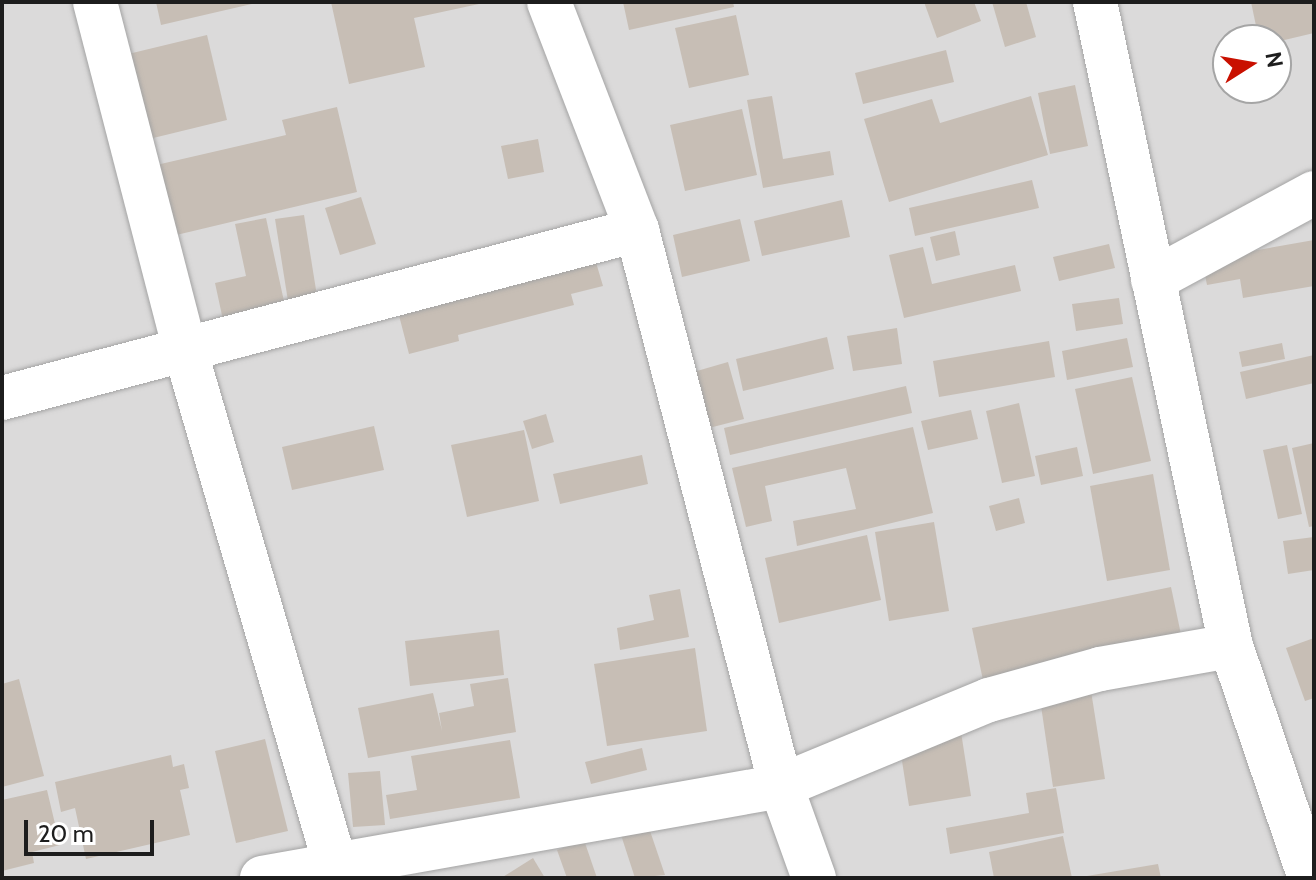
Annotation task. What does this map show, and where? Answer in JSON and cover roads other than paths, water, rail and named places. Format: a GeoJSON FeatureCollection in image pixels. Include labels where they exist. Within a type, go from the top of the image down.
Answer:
{"type":"FeatureCollection","features":[{"type":"Feature","properties":{"kind":"street"},"geometry":{"type":"LineString","coordinates":[[95,2],[186,353],[335,864]]}},
{"type":"Feature","properties":{"kind":"street"},"geometry":{"type":"LineString","coordinates":[[549,2],[637,230],[781,786],[814,878]]}},
{"type":"Feature","properties":{"kind":"street"},"geometry":{"type":"LineString","coordinates":[[1095,2],[1231,646],[1310,878]]}},
{"type":"Feature","properties":{"kind":"street"},"geometry":{"type":"LineString","coordinates":[[1153,280],[1314,193]]}},
{"type":"Feature","properties":{"kind":"street"},"geometry":{"type":"LineString","coordinates":[[2,398],[186,353],[637,230]]}},
{"type":"Feature","properties":{"kind":"street"},"geometry":{"type":"LineString","coordinates":[[262,878],[781,786],[989,700],[1100,669],[1231,646]]}}]}
